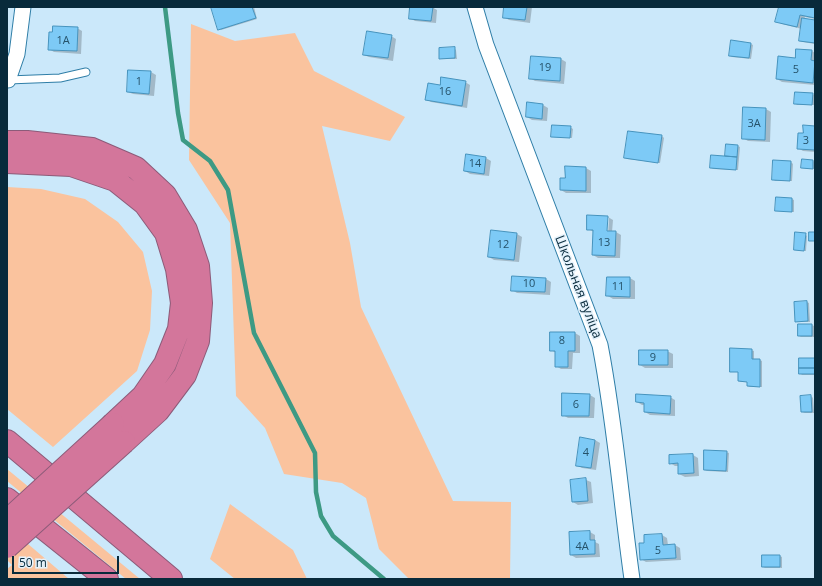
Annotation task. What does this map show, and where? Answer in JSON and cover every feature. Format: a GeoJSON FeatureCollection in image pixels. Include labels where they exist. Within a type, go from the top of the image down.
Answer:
{"type":"FeatureCollection","features":[{"type":"Feature","properties":{"kind":"highway"},"geometry":{"type":"LineString","coordinates":[[7,142],[26,142],[92,149],[136,168],[165,195],[186,230],[198,266],[201,303],[198,341],[185,375],[158,411],[118,433],[7,521]]}},
{"type":"Feature","properties":{"kind":"highway"},"geometry":{"type":"LineString","coordinates":[[7,162],[71,164],[116,180],[145,204],[166,233],[177,269],[182,302],[178,329],[165,364],[118,433],[7,547]]}},
{"type":"Feature","properties":{"kind":"highway"},"geometry":{"type":"LineString","coordinates":[[7,441],[171,579]]}},
{"type":"Feature","properties":{"kind":"highway"},"geometry":{"type":"LineString","coordinates":[[7,499],[107,579]]}},
{"type":"Feature","properties":{"kind":"street"},"geometry":{"type":"LineString","coordinates":[[8,80],[17,54],[23,7]]}},
{"type":"Feature","properties":{"kind":"street","name":"Школьная вуліца"},"geometry":{"type":"LineString","coordinates":[[474,7],[486,45],[600,345],[616,445],[625,531],[632,579]]}},
{"type":"Feature","properties":{"kind":"lane"},"geometry":{"type":"LineString","coordinates":[[8,80],[60,78],[86,72]]}},
{"type":"Feature","properties":{"kind":"shaded area"},"geometry":{"type":"Polygon","coordinates":[[[191,24],[235,41],[295,33],[314,71],[405,117],[390,141],[322,126],[350,243],[361,307],[453,501],[511,502],[510,579],[409,579],[379,549],[366,498],[342,483],[284,474],[265,428],[236,396],[230,223],[189,160],[191,24]]]}},
{"type":"Feature","properties":{"kind":"shaded area"},"geometry":{"type":"Polygon","coordinates":[[[7,187],[41,189],[85,199],[118,222],[143,252],[152,291],[150,330],[137,371],[53,447],[7,409],[7,187]]]}},
{"type":"Feature","properties":{"kind":"shaded area"},"geometry":{"type":"Polygon","coordinates":[[[7,469],[140,579],[126,579],[7,481],[7,469]]]}},
{"type":"Feature","properties":{"kind":"shaded area"},"geometry":{"type":"Polygon","coordinates":[[[230,504],[293,550],[307,579],[235,579],[210,559],[230,504]]]}},
{"type":"Feature","properties":{"kind":"shaded area"},"geometry":{"type":"Polygon","coordinates":[[[7,526],[69,579],[7,579],[7,569],[12,565],[7,560],[7,526]]]}},
{"type":"Feature","properties":{"kind":"building"},"geometry":{"type":"Polygon","coordinates":[[[211,7],[252,7],[256,18],[218,30],[211,7]]]}},
{"type":"Feature","properties":{"kind":"building"},"geometry":{"type":"Polygon","coordinates":[[[410,7],[433,7],[431,21],[409,19],[410,7]]]}},
{"type":"Feature","properties":{"kind":"building"},"geometry":{"type":"Polygon","coordinates":[[[504,7],[527,7],[525,20],[503,18],[504,7]]]}},
{"type":"Feature","properties":{"kind":"building"},"geometry":{"type":"Polygon","coordinates":[[[779,7],[815,7],[815,18],[800,15],[797,27],[775,22],[779,7]]]}},
{"type":"Feature","properties":{"kind":"building"},"geometry":{"type":"Polygon","coordinates":[[[802,18],[815,20],[815,43],[799,41],[802,18]]]}},
{"type":"Feature","properties":{"kind":"building"},"geometry":{"type":"Polygon","coordinates":[[[53,26],[78,27],[77,51],[48,50],[49,32],[52,32],[53,26]]]}},
{"type":"Feature","properties":{"kind":"building"},"geometry":{"type":"Polygon","coordinates":[[[367,31],[392,35],[388,58],[363,55],[367,31]]]}},
{"type":"Feature","properties":{"kind":"building"},"geometry":{"type":"Polygon","coordinates":[[[731,40],[751,43],[749,58],[729,56],[731,40]]]}},
{"type":"Feature","properties":{"kind":"building"},"geometry":{"type":"Polygon","coordinates":[[[455,47],[455,58],[439,59],[439,48],[455,47]]]}},
{"type":"Feature","properties":{"kind":"building"},"geometry":{"type":"Polygon","coordinates":[[[796,49],[812,50],[811,60],[815,61],[813,83],[776,79],[778,56],[795,58],[796,49]]]}},
{"type":"Feature","properties":{"kind":"building"},"geometry":{"type":"Polygon","coordinates":[[[531,56],[561,58],[560,81],[529,79],[531,56]]]}},
{"type":"Feature","properties":{"kind":"building"},"geometry":{"type":"Polygon","coordinates":[[[128,70],[151,71],[149,94],[127,92],[128,70]]]}},
{"type":"Feature","properties":{"kind":"building"},"geometry":{"type":"Polygon","coordinates":[[[441,77],[466,81],[462,106],[425,100],[428,83],[440,85],[441,77]]]}},
{"type":"Feature","properties":{"kind":"building"},"geometry":{"type":"Polygon","coordinates":[[[795,92],[813,93],[812,105],[794,104],[795,92]]]}},
{"type":"Feature","properties":{"kind":"building"},"geometry":{"type":"Polygon","coordinates":[[[527,102],[543,104],[542,119],[526,117],[527,102]]]}},
{"type":"Feature","properties":{"kind":"building"},"geometry":{"type":"Polygon","coordinates":[[[743,107],[766,108],[765,140],[742,139],[743,107]]]}},
{"type":"Feature","properties":{"kind":"building"},"geometry":{"type":"Polygon","coordinates":[[[552,125],[571,126],[570,138],[551,137],[552,125]]]}},
{"type":"Feature","properties":{"kind":"building"},"geometry":{"type":"Polygon","coordinates":[[[803,125],[815,126],[815,150],[797,149],[798,133],[803,133],[803,125]]]}},
{"type":"Feature","properties":{"kind":"building"},"geometry":{"type":"Polygon","coordinates":[[[628,131],[662,135],[658,163],[624,158],[628,131]]]}},
{"type":"Feature","properties":{"kind":"building"},"geometry":{"type":"Polygon","coordinates":[[[726,144],[738,145],[737,157],[725,156],[726,144]]]}},
{"type":"Feature","properties":{"kind":"building"},"geometry":{"type":"Polygon","coordinates":[[[466,154],[486,157],[484,174],[464,171],[466,154]]]}},
{"type":"Feature","properties":{"kind":"building"},"geometry":{"type":"Polygon","coordinates":[[[711,155],[737,157],[736,170],[710,168],[711,155]]]}},
{"type":"Feature","properties":{"kind":"building"},"geometry":{"type":"Polygon","coordinates":[[[802,159],[813,160],[813,169],[801,168],[802,159]]]}},
{"type":"Feature","properties":{"kind":"building"},"geometry":{"type":"Polygon","coordinates":[[[773,160],[791,161],[790,181],[772,180],[773,160]]]}},
{"type":"Feature","properties":{"kind":"building"},"geometry":{"type":"Polygon","coordinates":[[[565,166],[586,167],[586,191],[560,190],[560,178],[565,178],[565,166]]]}},
{"type":"Feature","properties":{"kind":"building"},"geometry":{"type":"Polygon","coordinates":[[[776,197],[792,198],[792,212],[775,211],[776,197]]]}},
{"type":"Feature","properties":{"kind":"building"},"geometry":{"type":"Polygon","coordinates":[[[587,215],[608,216],[607,231],[616,231],[615,256],[592,255],[593,230],[587,230],[587,215]]]}},
{"type":"Feature","properties":{"kind":"building"},"geometry":{"type":"Polygon","coordinates":[[[491,230],[517,233],[514,260],[488,257],[491,230]]]}},
{"type":"Feature","properties":{"kind":"building"},"geometry":{"type":"Polygon","coordinates":[[[795,232],[806,233],[804,251],[794,250],[795,232]]]}},
{"type":"Feature","properties":{"kind":"building"},"geometry":{"type":"Polygon","coordinates":[[[809,232],[815,232],[815,241],[809,241],[809,232]]]}},
{"type":"Feature","properties":{"kind":"building"},"geometry":{"type":"Polygon","coordinates":[[[512,276],[546,278],[545,292],[511,291],[512,276]]]}},
{"type":"Feature","properties":{"kind":"building"},"geometry":{"type":"Polygon","coordinates":[[[607,277],[630,277],[630,297],[606,296],[607,277]]]}},
{"type":"Feature","properties":{"kind":"building"},"geometry":{"type":"Polygon","coordinates":[[[807,301],[808,321],[795,322],[794,302],[807,301]]]}},
{"type":"Feature","properties":{"kind":"building"},"geometry":{"type":"Polygon","coordinates":[[[798,324],[812,324],[812,336],[798,336],[798,324]]]}},
{"type":"Feature","properties":{"kind":"building"},"geometry":{"type":"Polygon","coordinates":[[[550,332],[575,332],[575,351],[568,351],[568,367],[555,367],[555,351],[550,351],[550,332]]]}},
{"type":"Feature","properties":{"kind":"building"},"geometry":{"type":"Polygon","coordinates":[[[730,348],[752,349],[752,359],[760,359],[760,387],[747,386],[747,382],[738,381],[738,372],[730,372],[730,348]]]}},
{"type":"Feature","properties":{"kind":"building"},"geometry":{"type":"Polygon","coordinates":[[[639,350],[668,350],[668,365],[639,365],[639,350]]]}},
{"type":"Feature","properties":{"kind":"building"},"geometry":{"type":"Polygon","coordinates":[[[799,358],[815,358],[815,368],[799,368],[799,358]]]}},
{"type":"Feature","properties":{"kind":"building"},"geometry":{"type":"Polygon","coordinates":[[[799,368],[815,368],[815,374],[799,374],[799,368]]]}},
{"type":"Feature","properties":{"kind":"building"},"geometry":{"type":"Polygon","coordinates":[[[562,393],[590,394],[589,416],[562,416],[562,393]]]}},
{"type":"Feature","properties":{"kind":"building"},"geometry":{"type":"Polygon","coordinates":[[[636,394],[671,396],[670,414],[644,412],[644,403],[636,402],[636,394]]]}},
{"type":"Feature","properties":{"kind":"building"},"geometry":{"type":"Polygon","coordinates":[[[811,395],[812,412],[801,412],[800,396],[811,395]]]}},
{"type":"Feature","properties":{"kind":"building"},"geometry":{"type":"Polygon","coordinates":[[[580,437],[595,440],[591,468],[576,466],[580,437]]]}},
{"type":"Feature","properties":{"kind":"building"},"geometry":{"type":"Polygon","coordinates":[[[704,450],[727,451],[726,471],[704,470],[704,450]]]}},
{"type":"Feature","properties":{"kind":"building"},"geometry":{"type":"Polygon","coordinates":[[[693,454],[694,473],[678,474],[678,463],[669,464],[669,455],[693,454]]]}},
{"type":"Feature","properties":{"kind":"building"},"geometry":{"type":"Polygon","coordinates":[[[586,478],[588,501],[572,502],[570,480],[586,478]]]}},
{"type":"Feature","properties":{"kind":"building"},"geometry":{"type":"Polygon","coordinates":[[[590,531],[590,540],[595,540],[595,554],[570,555],[569,532],[590,531]]]}},
{"type":"Feature","properties":{"kind":"building"},"geometry":{"type":"Polygon","coordinates":[[[662,534],[663,545],[675,544],[676,558],[640,560],[639,543],[644,543],[644,535],[662,534]]]}},
{"type":"Feature","properties":{"kind":"building"},"geometry":{"type":"Polygon","coordinates":[[[762,555],[780,555],[780,567],[762,567],[762,555]]]}},
{"type":"Feature","properties":{"kind":"waterway"},"geometry":{"type":"LineString","coordinates":[[165,7],[178,113],[183,140],[210,161],[228,190],[254,333],[315,453],[316,492],[321,516],[333,536],[384,579]]}}]}
